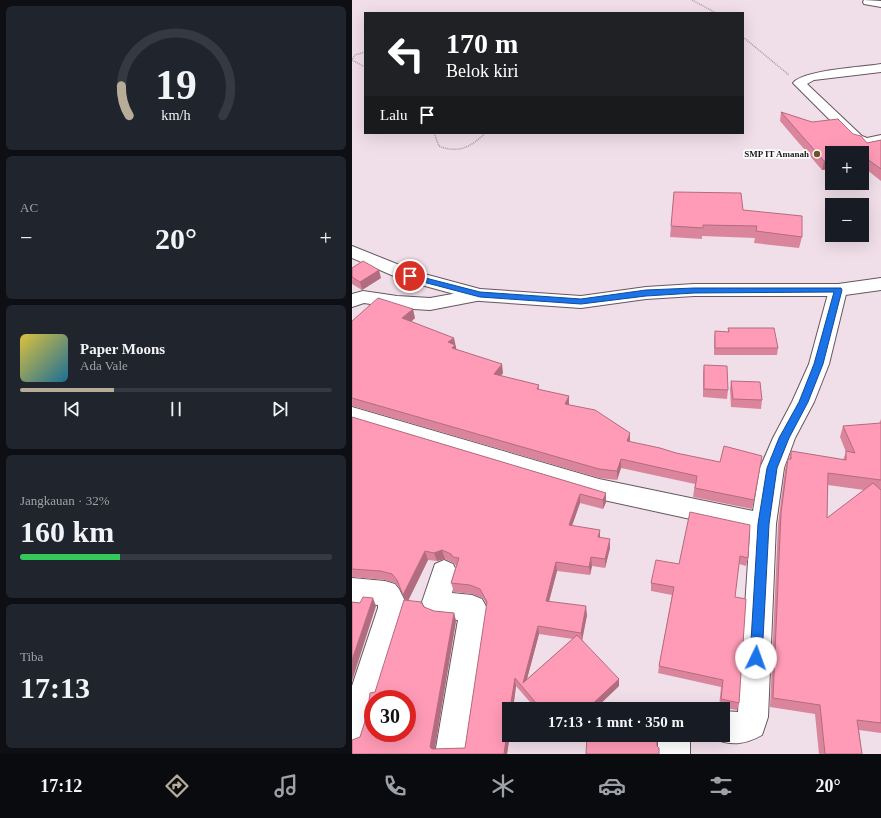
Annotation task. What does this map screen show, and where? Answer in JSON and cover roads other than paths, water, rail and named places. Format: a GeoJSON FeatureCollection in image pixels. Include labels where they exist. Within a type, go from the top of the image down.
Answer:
{"type":"FeatureCollection","features":[{"type":"Feature","properties":{"kind":"main road"},"geometry":{"type":"LineString","coordinates":[[352,252],[410,276],[480,295],[581,302],[646,293],[694,290],[838,290],[881,284]]}},
{"type":"Feature","properties":{"kind":"street"},"geometry":{"type":"LineString","coordinates":[[868,2],[881,4]]}},
{"type":"Feature","properties":{"kind":"street"},"geometry":{"type":"LineString","coordinates":[[881,68],[811,77],[799,83],[858,139],[866,142],[881,140]]}},
{"type":"Feature","properties":{"kind":"street"},"geometry":{"type":"LineString","coordinates":[[730,727],[744,728],[751,724],[753,717],[764,524],[772,468],[784,438],[803,402],[819,364],[838,290]]}},
{"type":"Feature","properties":{"kind":"street"},"geometry":{"type":"LineString","coordinates":[[352,301],[363,297],[397,302],[430,304],[480,295]]}},
{"type":"Feature","properties":{"kind":"street"},"geometry":{"type":"LineString","coordinates":[[352,415],[598,489],[764,524]]}},
{"type":"Feature","properties":{"kind":"street"},"geometry":{"type":"LineString","coordinates":[[444,572],[436,602],[438,605],[472,608],[474,610],[451,754]]}},
{"type":"Feature","properties":{"kind":"street"},"geometry":{"type":"LineString","coordinates":[[352,590],[385,594],[389,596],[392,608],[352,732]]}},
{"type":"Feature","properties":{"kind":"street"},"geometry":{"type":"LineString","coordinates":[[674,742],[674,754]]}},
{"type":"Feature","properties":{"kind":"place","name":"SMP IT Amanah"},"geometry":{"type":"Point","coordinates":[817,154]}}]}
